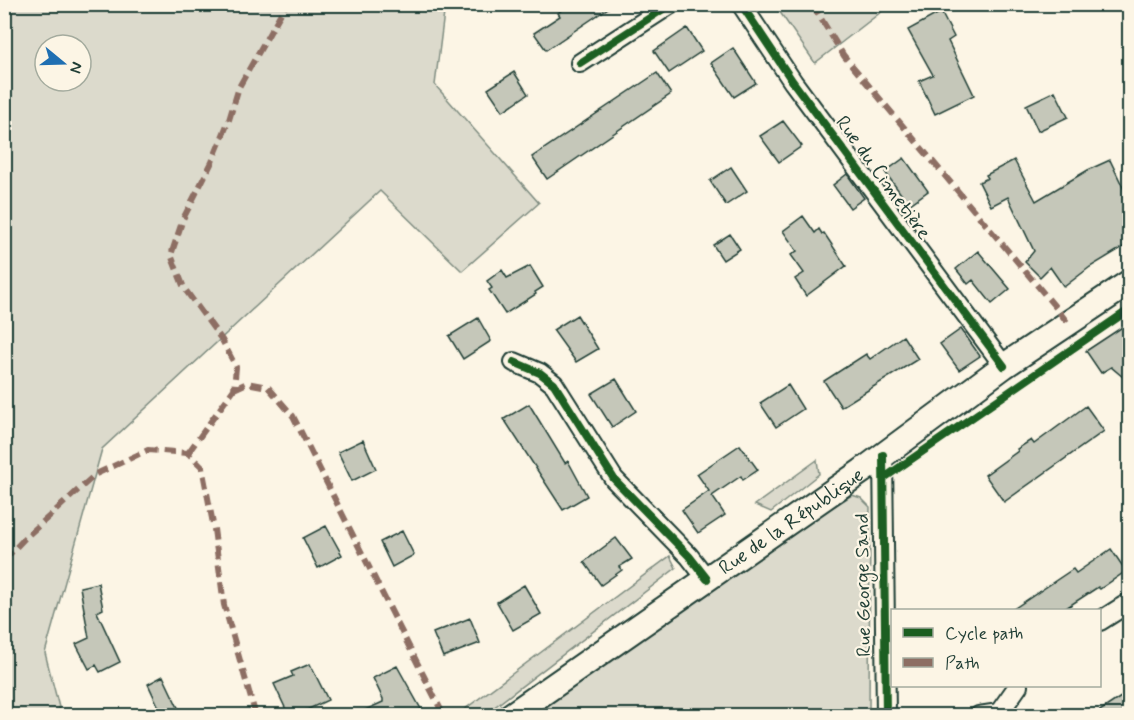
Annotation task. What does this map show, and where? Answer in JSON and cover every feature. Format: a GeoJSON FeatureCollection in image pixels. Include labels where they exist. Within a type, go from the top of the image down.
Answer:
{"type":"FeatureCollection","features":[{"type":"Feature","properties":{"kind":"main road","name":"Rue de la République"},"geometry":{"type":"LineString","coordinates":[[510,716],[883,455],[1004,366],[1130,282]]}},
{"type":"Feature","properties":{"kind":"street"},"geometry":{"type":"LineString","coordinates":[[580,63],[671,4]]}},
{"type":"Feature","properties":{"kind":"street","name":"Rue du Cimetière"},"geometry":{"type":"LineString","coordinates":[[741,4],[793,82],[1004,366]]}},
{"type":"Feature","properties":{"kind":"street"},"geometry":{"type":"LineString","coordinates":[[514,362],[540,373],[554,384],[614,479],[689,556],[707,579]]}},
{"type":"Feature","properties":{"kind":"street","name":"Rue George Sand"},"geometry":{"type":"LineString","coordinates":[[883,455],[886,716]]}},
{"type":"Feature","properties":{"kind":"street"},"geometry":{"type":"LineString","coordinates":[[1101,620],[1130,602]]}},
{"type":"Feature","properties":{"kind":"street"},"geometry":{"type":"LineString","coordinates":[[980,716],[999,714],[1017,687]]}},
{"type":"Feature","properties":{"kind":"shaded area"},"geometry":{"type":"Polygon","coordinates":[[[4,5],[445,5],[435,85],[539,203],[462,271],[380,191],[102,449],[45,653],[61,715],[5,715],[4,5]]]}},
{"type":"Feature","properties":{"kind":"shaded area"},"geometry":{"type":"Polygon","coordinates":[[[775,5],[890,5],[815,63],[775,5]]]}},
{"type":"Feature","properties":{"kind":"shaded area"},"geometry":{"type":"Polygon","coordinates":[[[817,460],[819,474],[771,512],[755,505],[817,460]]]}},
{"type":"Feature","properties":{"kind":"shaded area"},"geometry":{"type":"Polygon","coordinates":[[[852,495],[861,498],[870,507],[869,715],[533,715],[831,508],[852,495]]]}},
{"type":"Feature","properties":{"kind":"shaded area"},"geometry":{"type":"Polygon","coordinates":[[[670,556],[676,568],[484,715],[457,715],[670,556]]]}},
{"type":"Feature","properties":{"kind":"building"},"geometry":{"type":"Polygon","coordinates":[[[570,4],[614,4],[546,50],[534,33],[560,16],[558,13],[570,4]]]}},
{"type":"Feature","properties":{"kind":"building"},"geometry":{"type":"Polygon","coordinates":[[[941,12],[954,37],[948,41],[974,95],[935,114],[919,81],[933,75],[908,30],[941,12]]]}},
{"type":"Feature","properties":{"kind":"building"},"geometry":{"type":"Polygon","coordinates":[[[687,28],[702,51],[669,73],[654,51],[687,28]]]}},
{"type":"Feature","properties":{"kind":"building"},"geometry":{"type":"Polygon","coordinates":[[[733,48],[756,83],[734,97],[711,63],[733,48]]]}},
{"type":"Feature","properties":{"kind":"building"},"geometry":{"type":"Polygon","coordinates":[[[514,72],[528,94],[503,111],[488,89],[514,72]]]}},
{"type":"Feature","properties":{"kind":"building"},"geometry":{"type":"Polygon","coordinates":[[[657,73],[671,94],[547,179],[532,157],[657,73]]]}},
{"type":"Feature","properties":{"kind":"building"},"geometry":{"type":"Polygon","coordinates":[[[1055,91],[1068,117],[1038,131],[1026,105],[1055,91]]]}},
{"type":"Feature","properties":{"kind":"building"},"geometry":{"type":"Polygon","coordinates":[[[783,121],[802,146],[779,162],[760,136],[783,121]]]}},
{"type":"Feature","properties":{"kind":"building"},"geometry":{"type":"Polygon","coordinates":[[[904,158],[928,191],[909,205],[885,172],[904,158]]]}},
{"type":"Feature","properties":{"kind":"building"},"geometry":{"type":"Polygon","coordinates":[[[1014,160],[1036,201],[1088,170],[1110,160],[1130,202],[1130,243],[1090,267],[1064,287],[1050,267],[1040,277],[1025,262],[1034,251],[1008,197],[991,206],[979,182],[988,178],[986,175],[1014,160]]]}},
{"type":"Feature","properties":{"kind":"building"},"geometry":{"type":"Polygon","coordinates":[[[731,167],[747,191],[726,205],[710,181],[731,167]]]}},
{"type":"Feature","properties":{"kind":"building"},"geometry":{"type":"Polygon","coordinates":[[[847,174],[864,198],[850,208],[833,185],[847,174]]]}},
{"type":"Feature","properties":{"kind":"building"},"geometry":{"type":"Polygon","coordinates":[[[803,216],[815,233],[819,229],[822,234],[824,233],[846,266],[806,296],[795,279],[804,273],[791,255],[797,251],[783,231],[803,216]]]}},
{"type":"Feature","properties":{"kind":"building"},"geometry":{"type":"Polygon","coordinates":[[[730,234],[740,249],[723,260],[713,245],[730,234]]]}},
{"type":"Feature","properties":{"kind":"building"},"geometry":{"type":"Polygon","coordinates":[[[978,251],[1010,289],[992,304],[973,280],[968,284],[956,269],[978,251]]]}},
{"type":"Feature","properties":{"kind":"building"},"geometry":{"type":"Polygon","coordinates":[[[530,266],[543,287],[505,314],[489,290],[492,288],[487,281],[502,270],[507,278],[530,266]]]}},
{"type":"Feature","properties":{"kind":"building"},"geometry":{"type":"Polygon","coordinates":[[[577,315],[598,349],[576,362],[553,330],[577,315]]]}},
{"type":"Feature","properties":{"kind":"building"},"geometry":{"type":"Polygon","coordinates":[[[478,318],[491,341],[463,359],[449,336],[478,318]]]}},
{"type":"Feature","properties":{"kind":"building"},"geometry":{"type":"Polygon","coordinates":[[[1130,322],[1130,383],[1111,367],[1101,373],[1086,351],[1130,322]]]}},
{"type":"Feature","properties":{"kind":"building"},"geometry":{"type":"Polygon","coordinates":[[[961,329],[980,356],[959,370],[940,344],[961,329]]]}},
{"type":"Feature","properties":{"kind":"building"},"geometry":{"type":"Polygon","coordinates":[[[903,336],[918,359],[841,407],[824,381],[866,354],[870,359],[903,336]]]}},
{"type":"Feature","properties":{"kind":"building"},"geometry":{"type":"Polygon","coordinates":[[[616,379],[636,411],[612,427],[591,394],[616,379]]]}},
{"type":"Feature","properties":{"kind":"building"},"geometry":{"type":"Polygon","coordinates":[[[788,385],[803,409],[776,427],[760,403],[788,385]]]}},
{"type":"Feature","properties":{"kind":"building"},"geometry":{"type":"Polygon","coordinates":[[[529,404],[565,463],[568,461],[587,496],[563,510],[504,419],[529,404]]]}},
{"type":"Feature","properties":{"kind":"building"},"geometry":{"type":"Polygon","coordinates":[[[1086,406],[1104,431],[1004,502],[985,475],[1018,451],[1017,449],[1031,440],[1034,444],[1086,406]]]}},
{"type":"Feature","properties":{"kind":"building"},"geometry":{"type":"Polygon","coordinates":[[[363,440],[376,469],[352,481],[338,452],[363,440]]]}},
{"type":"Feature","properties":{"kind":"building"},"geometry":{"type":"Polygon","coordinates":[[[740,445],[758,470],[743,480],[741,476],[712,496],[725,515],[698,533],[682,510],[709,491],[697,474],[740,445]]]}},
{"type":"Feature","properties":{"kind":"building"},"geometry":{"type":"Polygon","coordinates":[[[326,526],[342,555],[318,568],[303,538],[326,526]]]}},
{"type":"Feature","properties":{"kind":"building"},"geometry":{"type":"Polygon","coordinates":[[[402,531],[414,555],[392,567],[380,542],[402,531]]]}},
{"type":"Feature","properties":{"kind":"building"},"geometry":{"type":"Polygon","coordinates":[[[616,538],[632,559],[619,567],[622,570],[601,585],[584,562],[616,538]]]}},
{"type":"Feature","properties":{"kind":"building"},"geometry":{"type":"Polygon","coordinates":[[[1111,549],[1126,571],[1065,609],[1013,609],[1073,569],[1076,573],[1111,549]]]}},
{"type":"Feature","properties":{"kind":"building"},"geometry":{"type":"Polygon","coordinates":[[[98,583],[103,609],[97,612],[120,662],[100,672],[96,665],[89,669],[76,644],[89,638],[80,587],[98,583]]]}},
{"type":"Feature","properties":{"kind":"building"},"geometry":{"type":"Polygon","coordinates":[[[524,585],[541,614],[513,630],[497,602],[524,585]]]}},
{"type":"Feature","properties":{"kind":"building"},"geometry":{"type":"Polygon","coordinates":[[[470,618],[480,643],[443,657],[433,633],[470,618]]]}},
{"type":"Feature","properties":{"kind":"building"},"geometry":{"type":"Polygon","coordinates":[[[310,664],[328,700],[294,716],[289,716],[274,684],[293,676],[291,672],[310,664]]]}},
{"type":"Feature","properties":{"kind":"building"},"geometry":{"type":"Polygon","coordinates":[[[397,666],[421,709],[408,716],[352,716],[383,702],[373,678],[397,666]]]}},
{"type":"Feature","properties":{"kind":"building"},"geometry":{"type":"Polygon","coordinates":[[[163,676],[182,716],[163,716],[148,684],[163,676]]]}},
{"type":"Feature","properties":{"kind":"building"},"geometry":{"type":"Polygon","coordinates":[[[1130,691],[1130,716],[1092,716],[1130,691]]]}},
{"type":"Feature","properties":{"kind":"marked path"},"geometry":{"type":"LineString","coordinates":[[188,453],[234,389],[236,367],[222,340],[184,288],[171,255],[183,219],[212,162],[239,87],[286,4]]}},
{"type":"Feature","properties":{"kind":"marked path"},"geometry":{"type":"LineString","coordinates":[[812,4],[844,56],[1067,322]]}},
{"type":"Feature","properties":{"kind":"marked path"},"geometry":{"type":"LineString","coordinates":[[234,389],[247,383],[268,387],[293,416],[444,716]]}},
{"type":"Feature","properties":{"kind":"marked path"},"geometry":{"type":"LineString","coordinates":[[4,560],[96,474],[148,450],[188,453],[202,467],[214,529],[224,605],[256,716]]}},
{"type":"Feature","properties":{"kind":"cycle path"},"geometry":{"type":"LineString","coordinates":[[580,63],[671,4]]}},
{"type":"Feature","properties":{"kind":"cycle path"},"geometry":{"type":"LineString","coordinates":[[741,4],[793,82],[1004,366]]}},
{"type":"Feature","properties":{"kind":"cycle path"},"geometry":{"type":"LineString","coordinates":[[884,478],[1130,309]]}},
{"type":"Feature","properties":{"kind":"cycle path"},"geometry":{"type":"LineString","coordinates":[[514,362],[540,373],[554,384],[614,479],[689,556],[707,579]]}},
{"type":"Feature","properties":{"kind":"cycle path"},"geometry":{"type":"LineString","coordinates":[[883,455],[886,716]]}}]}
